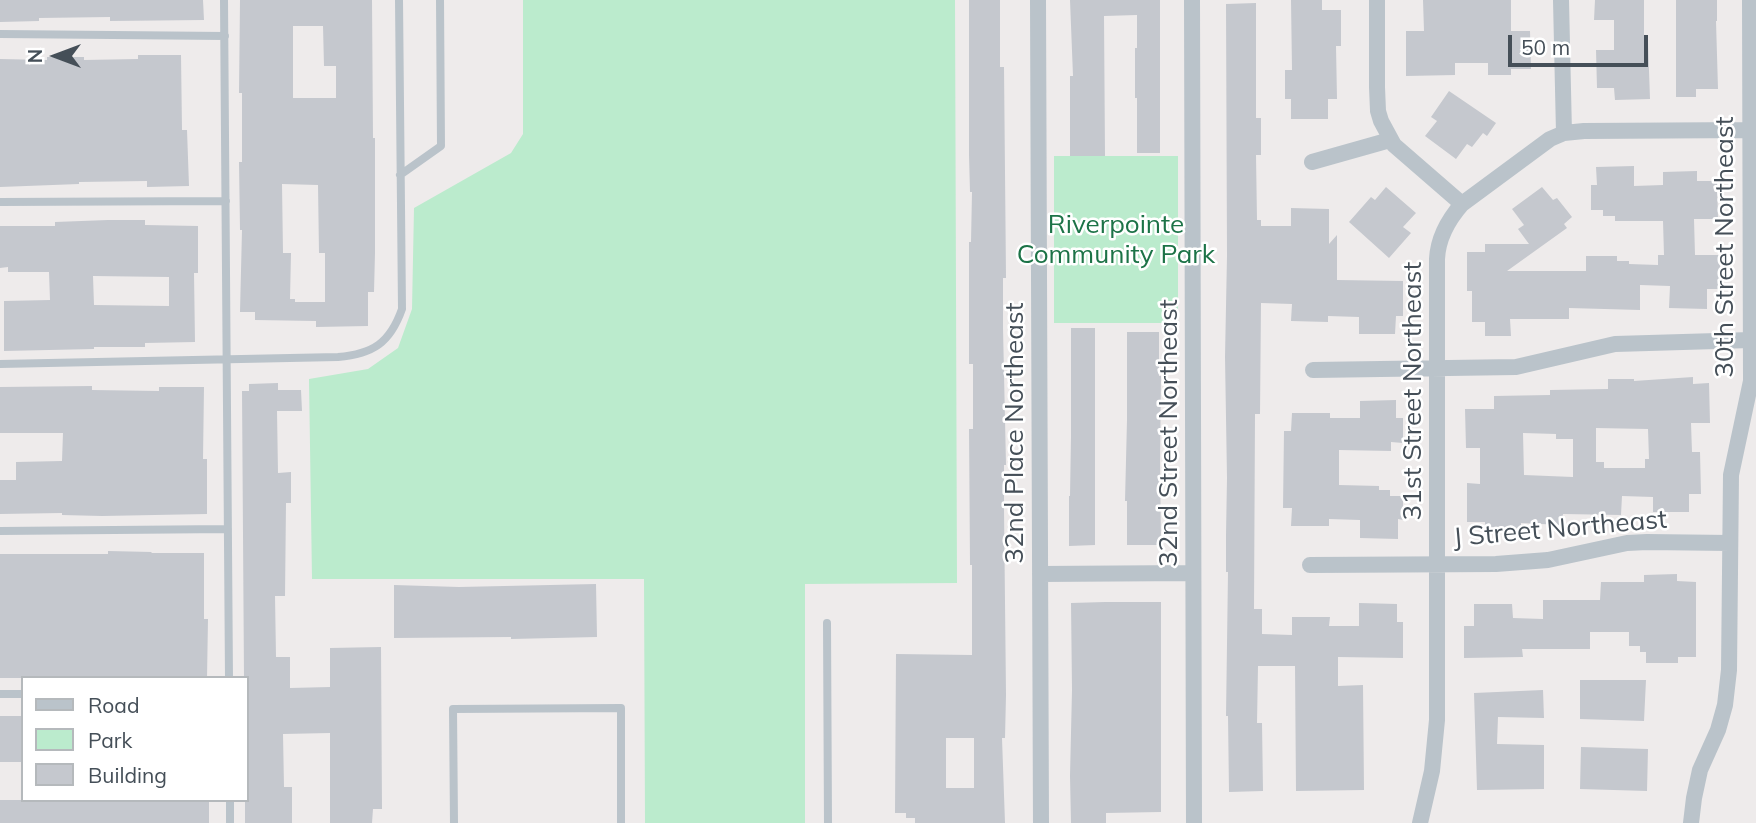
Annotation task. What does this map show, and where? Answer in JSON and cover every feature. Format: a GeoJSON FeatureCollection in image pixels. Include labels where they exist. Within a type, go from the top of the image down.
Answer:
{"type":"FeatureCollection","features":[{"type":"Feature","properties":{"kind":"street","name":"32nd Place Northeast"},"geometry":{"type":"LineString","coordinates":[[1038,0],[1041,823]]}},
{"type":"Feature","properties":{"kind":"street","name":"32nd Street Northeast"},"geometry":{"type":"LineString","coordinates":[[1192,0],[1194,823]]}},
{"type":"Feature","properties":{"kind":"street"},"geometry":{"type":"LineString","coordinates":[[1377,0],[1378,111],[1381,121],[1390,140],[1400,152],[1462,204],[1550,139],[1564,133],[1751,130]]}},
{"type":"Feature","properties":{"kind":"street"},"geometry":{"type":"LineString","coordinates":[[1561,0],[1564,133]]}},
{"type":"Feature","properties":{"kind":"street","name":"30th Street Northeast"},"geometry":{"type":"LineString","coordinates":[[1691,823],[1700,770],[1718,730],[1725,705],[1729,670],[1731,475],[1751,381],[1750,0]]}},
{"type":"Feature","properties":{"kind":"street"},"geometry":{"type":"LineString","coordinates":[[1312,162],[1390,140]]}},
{"type":"Feature","properties":{"kind":"street","name":"31st Street Northeast"},"geometry":{"type":"LineString","coordinates":[[1420,823],[1432,771],[1437,683],[1437,252],[1446,226],[1462,204]]}},
{"type":"Feature","properties":{"kind":"street"},"geometry":{"type":"LineString","coordinates":[[1313,370],[1516,368],[1615,344],[1751,340]]}},
{"type":"Feature","properties":{"kind":"street","name":"J Street Northeast"},"geometry":{"type":"LineString","coordinates":[[1310,565],[1529,562],[1637,542],[1730,543]]}},
{"type":"Feature","properties":{"kind":"street"},"geometry":{"type":"LineString","coordinates":[[1040,575],[1193,573]]}},
{"type":"Feature","properties":{"kind":"lane"},"geometry":{"type":"LineString","coordinates":[[224,0],[229,676]]}},
{"type":"Feature","properties":{"kind":"lane"},"geometry":{"type":"LineString","coordinates":[[0,364],[227,361],[355,355],[383,341],[396,326],[401,309],[399,0]]}},
{"type":"Feature","properties":{"kind":"lane"},"geometry":{"type":"LineString","coordinates":[[400,175],[441,146],[440,0]]}},
{"type":"Feature","properties":{"kind":"lane"},"geometry":{"type":"LineString","coordinates":[[0,34],[225,36]]}},
{"type":"Feature","properties":{"kind":"lane"},"geometry":{"type":"LineString","coordinates":[[0,202],[226,201]]}},
{"type":"Feature","properties":{"kind":"lane"},"geometry":{"type":"LineString","coordinates":[[0,531],[228,529]]}},
{"type":"Feature","properties":{"kind":"lane"},"geometry":{"type":"LineString","coordinates":[[827,623],[828,823]]}},
{"type":"Feature","properties":{"kind":"lane"},"geometry":{"type":"LineString","coordinates":[[0,694],[21,694]]}},
{"type":"Feature","properties":{"kind":"lane"},"geometry":{"type":"LineString","coordinates":[[454,823],[453,709],[621,708],[621,823]]}},
{"type":"Feature","properties":{"kind":"lane"},"geometry":{"type":"LineString","coordinates":[[230,802],[230,823]]}},
{"type":"Feature","properties":{"kind":"green space"},"geometry":{"type":"Polygon","coordinates":[[[523,0],[955,0],[957,583],[805,584],[805,823],[645,823],[644,579],[312,579],[309,379],[368,369],[398,348],[412,309],[414,208],[511,153],[523,134],[523,0]]]}},
{"type":"Feature","properties":{"kind":"green space","name":"Riverpointe Community Park"},"geometry":{"type":"Polygon","coordinates":[[[1054,156],[1178,156],[1178,323],[1054,323],[1054,156]]]}},
{"type":"Feature","properties":{"kind":"building"},"geometry":{"type":"Polygon","coordinates":[[[0,0],[203,0],[204,20],[110,21],[110,17],[39,18],[39,21],[0,22],[0,0]]]}},
{"type":"Feature","properties":{"kind":"building"},"geometry":{"type":"Polygon","coordinates":[[[240,0],[372,0],[375,253],[374,292],[368,292],[368,326],[316,327],[316,321],[255,320],[255,312],[240,312],[242,230],[239,162],[242,162],[242,93],[239,93],[240,0]],[[293,26],[293,98],[336,98],[336,66],[324,66],[323,26],[293,26]],[[282,184],[283,253],[291,253],[290,299],[295,299],[295,302],[325,302],[325,253],[319,253],[318,185],[282,184]]]}},
{"type":"Feature","properties":{"kind":"building"},"geometry":{"type":"Polygon","coordinates":[[[969,0],[1000,0],[1000,67],[1004,67],[1006,278],[1003,278],[1003,328],[1006,695],[1005,738],[1002,738],[1005,823],[915,823],[915,818],[906,818],[906,813],[895,813],[896,654],[972,655],[969,429],[973,429],[973,364],[969,364],[969,242],[972,192],[969,155],[969,0]],[[946,738],[946,788],[974,788],[974,738],[946,738]]]}},
{"type":"Feature","properties":{"kind":"building"},"geometry":{"type":"Polygon","coordinates":[[[1070,0],[1160,0],[1160,153],[1137,153],[1137,15],[1104,16],[1105,156],[1070,156],[1070,76],[1073,76],[1070,0]]]}},
{"type":"Feature","properties":{"kind":"building"},"geometry":{"type":"Polygon","coordinates":[[[1291,0],[1322,0],[1322,10],[1341,10],[1341,46],[1336,46],[1337,99],[1328,99],[1328,119],[1291,119],[1291,99],[1285,99],[1285,70],[1292,70],[1291,0]]]}},
{"type":"Feature","properties":{"kind":"building"},"geometry":{"type":"Polygon","coordinates":[[[1423,0],[1511,0],[1511,31],[1530,31],[1531,69],[1511,69],[1511,75],[1488,75],[1488,63],[1455,63],[1455,75],[1406,76],[1406,31],[1424,31],[1423,0]]]}},
{"type":"Feature","properties":{"kind":"building"},"geometry":{"type":"Polygon","coordinates":[[[1595,0],[1644,0],[1644,42],[1648,42],[1650,99],[1615,100],[1614,88],[1597,88],[1596,50],[1614,50],[1614,20],[1594,20],[1595,0]]]}},
{"type":"Feature","properties":{"kind":"building"},"geometry":{"type":"Polygon","coordinates":[[[1676,0],[1717,0],[1718,89],[1696,89],[1696,97],[1676,97],[1676,0]]]}},
{"type":"Feature","properties":{"kind":"building"},"geometry":{"type":"Polygon","coordinates":[[[1256,3],[1256,118],[1261,118],[1261,155],[1256,155],[1257,220],[1261,220],[1261,226],[1291,226],[1291,208],[1329,209],[1329,244],[1337,235],[1337,280],[1403,281],[1403,316],[1396,316],[1395,334],[1359,334],[1359,317],[1328,316],[1328,322],[1291,321],[1292,304],[1261,303],[1260,414],[1255,414],[1254,609],[1262,609],[1262,634],[1292,635],[1292,617],[1330,617],[1329,626],[1359,626],[1359,603],[1397,604],[1397,622],[1403,622],[1403,658],[1338,657],[1338,686],[1363,685],[1364,790],[1296,791],[1295,666],[1258,666],[1257,723],[1262,723],[1263,791],[1229,792],[1226,716],[1226,4],[1256,3]]]}},
{"type":"Feature","properties":{"kind":"building"},"geometry":{"type":"Polygon","coordinates":[[[138,55],[181,55],[182,130],[187,130],[189,186],[147,187],[147,181],[0,187],[0,59],[138,59],[138,55]]]}},
{"type":"Feature","properties":{"kind":"building"},"geometry":{"type":"Polygon","coordinates":[[[1449,91],[1496,123],[1487,136],[1483,133],[1472,147],[1467,144],[1456,159],[1425,136],[1437,121],[1431,117],[1449,91]]]}},
{"type":"Feature","properties":{"kind":"building"},"geometry":{"type":"Polygon","coordinates":[[[1634,166],[1634,186],[1663,185],[1663,172],[1697,171],[1697,181],[1717,181],[1718,219],[1694,219],[1695,255],[1720,255],[1720,289],[1707,289],[1707,309],[1669,308],[1670,286],[1640,285],[1640,310],[1569,308],[1569,319],[1510,319],[1511,336],[1485,336],[1485,322],[1472,322],[1472,291],[1467,291],[1467,252],[1485,252],[1485,244],[1529,244],[1518,229],[1524,225],[1512,209],[1542,187],[1553,200],[1557,198],[1572,217],[1564,224],[1567,228],[1507,271],[1586,271],[1586,256],[1617,256],[1617,261],[1629,261],[1629,264],[1658,265],[1658,255],[1664,255],[1663,221],[1615,221],[1615,216],[1603,216],[1603,210],[1591,210],[1591,185],[1597,185],[1596,167],[1634,166]]]}},
{"type":"Feature","properties":{"kind":"building"},"geometry":{"type":"Polygon","coordinates":[[[1386,187],[1416,213],[1403,227],[1411,233],[1389,258],[1349,222],[1371,197],[1375,200],[1386,187]]]}},
{"type":"Feature","properties":{"kind":"building"},"geometry":{"type":"Polygon","coordinates":[[[145,220],[145,225],[198,226],[198,273],[194,273],[195,342],[145,343],[145,347],[4,351],[4,301],[50,300],[49,272],[8,272],[8,267],[0,268],[0,226],[55,226],[55,222],[145,220]],[[93,276],[94,305],[169,306],[169,277],[93,276]]]}},
{"type":"Feature","properties":{"kind":"building"},"geometry":{"type":"Polygon","coordinates":[[[1071,328],[1095,328],[1095,545],[1069,546],[1071,328]]]}},
{"type":"Feature","properties":{"kind":"building"},"geometry":{"type":"Polygon","coordinates":[[[1127,332],[1159,332],[1161,545],[1127,545],[1127,332]]]}},
{"type":"Feature","properties":{"kind":"building"},"geometry":{"type":"Polygon","coordinates":[[[1693,377],[1693,384],[1709,383],[1710,423],[1691,423],[1692,452],[1700,452],[1701,494],[1689,494],[1689,512],[1653,512],[1653,497],[1622,496],[1621,515],[1563,514],[1562,525],[1521,523],[1521,533],[1485,529],[1485,522],[1467,522],[1467,483],[1480,484],[1480,448],[1466,448],[1465,409],[1494,409],[1494,396],[1550,395],[1550,390],[1608,389],[1608,379],[1634,381],[1693,377]],[[1596,428],[1596,462],[1604,462],[1604,468],[1645,468],[1645,459],[1649,459],[1648,429],[1596,428]],[[1523,433],[1524,475],[1573,477],[1573,439],[1556,439],[1556,434],[1523,433]]]}},
{"type":"Feature","properties":{"kind":"building"},"geometry":{"type":"Polygon","coordinates":[[[278,383],[278,390],[301,390],[302,411],[277,411],[278,473],[291,472],[291,503],[286,503],[285,596],[275,596],[276,657],[290,657],[290,688],[330,687],[330,648],[381,647],[382,809],[373,809],[372,823],[330,823],[330,733],[283,734],[284,787],[292,787],[292,823],[245,823],[245,802],[248,802],[248,676],[244,676],[242,391],[249,391],[249,384],[278,383]]]}},
{"type":"Feature","properties":{"kind":"building"},"geometry":{"type":"Polygon","coordinates":[[[92,386],[92,390],[159,391],[159,387],[204,387],[203,459],[207,459],[207,514],[0,514],[0,480],[16,480],[16,462],[62,461],[63,433],[0,433],[0,387],[92,386]]]}},
{"type":"Feature","properties":{"kind":"building"},"geometry":{"type":"Polygon","coordinates":[[[1396,400],[1396,418],[1403,418],[1403,443],[1391,442],[1391,451],[1339,450],[1339,485],[1379,486],[1379,490],[1390,490],[1390,496],[1403,496],[1403,520],[1398,519],[1398,539],[1360,538],[1360,520],[1329,519],[1329,526],[1291,526],[1292,508],[1283,508],[1284,431],[1291,431],[1292,413],[1330,413],[1330,418],[1360,418],[1360,401],[1396,400]]]}},
{"type":"Feature","properties":{"kind":"building"},"geometry":{"type":"Polygon","coordinates":[[[108,551],[204,553],[204,619],[208,619],[207,676],[0,678],[0,554],[108,554],[108,551]]]}},
{"type":"Feature","properties":{"kind":"building"},"geometry":{"type":"Polygon","coordinates":[[[1677,574],[1677,581],[1696,582],[1696,657],[1678,657],[1678,663],[1646,663],[1646,652],[1640,652],[1640,646],[1629,646],[1629,632],[1590,632],[1590,649],[1522,649],[1523,657],[1464,658],[1464,626],[1474,626],[1474,604],[1512,604],[1513,618],[1543,619],[1543,600],[1600,600],[1601,582],[1644,582],[1644,575],[1677,574]]]}},
{"type":"Feature","properties":{"kind":"building"},"geometry":{"type":"Polygon","coordinates":[[[596,584],[597,637],[394,638],[394,585],[459,587],[596,584]]]}},
{"type":"Feature","properties":{"kind":"building"},"geometry":{"type":"Polygon","coordinates":[[[1161,602],[1161,812],[1106,813],[1106,823],[1071,823],[1071,603],[1161,602]]]}},
{"type":"Feature","properties":{"kind":"building"},"geometry":{"type":"Polygon","coordinates":[[[1580,680],[1646,680],[1644,721],[1580,719],[1580,680]]]}},
{"type":"Feature","properties":{"kind":"building"},"geometry":{"type":"Polygon","coordinates":[[[1543,690],[1544,718],[1498,717],[1497,744],[1544,745],[1544,789],[1477,790],[1474,693],[1543,690]]]}},
{"type":"Feature","properties":{"kind":"building"},"geometry":{"type":"Polygon","coordinates":[[[0,716],[21,716],[21,762],[0,762],[0,716]]]}},
{"type":"Feature","properties":{"kind":"building"},"geometry":{"type":"Polygon","coordinates":[[[1581,747],[1648,749],[1647,791],[1580,789],[1581,747]]]}},
{"type":"Feature","properties":{"kind":"building"},"geometry":{"type":"Polygon","coordinates":[[[0,800],[209,802],[209,823],[0,823],[0,800]]]}}]}
